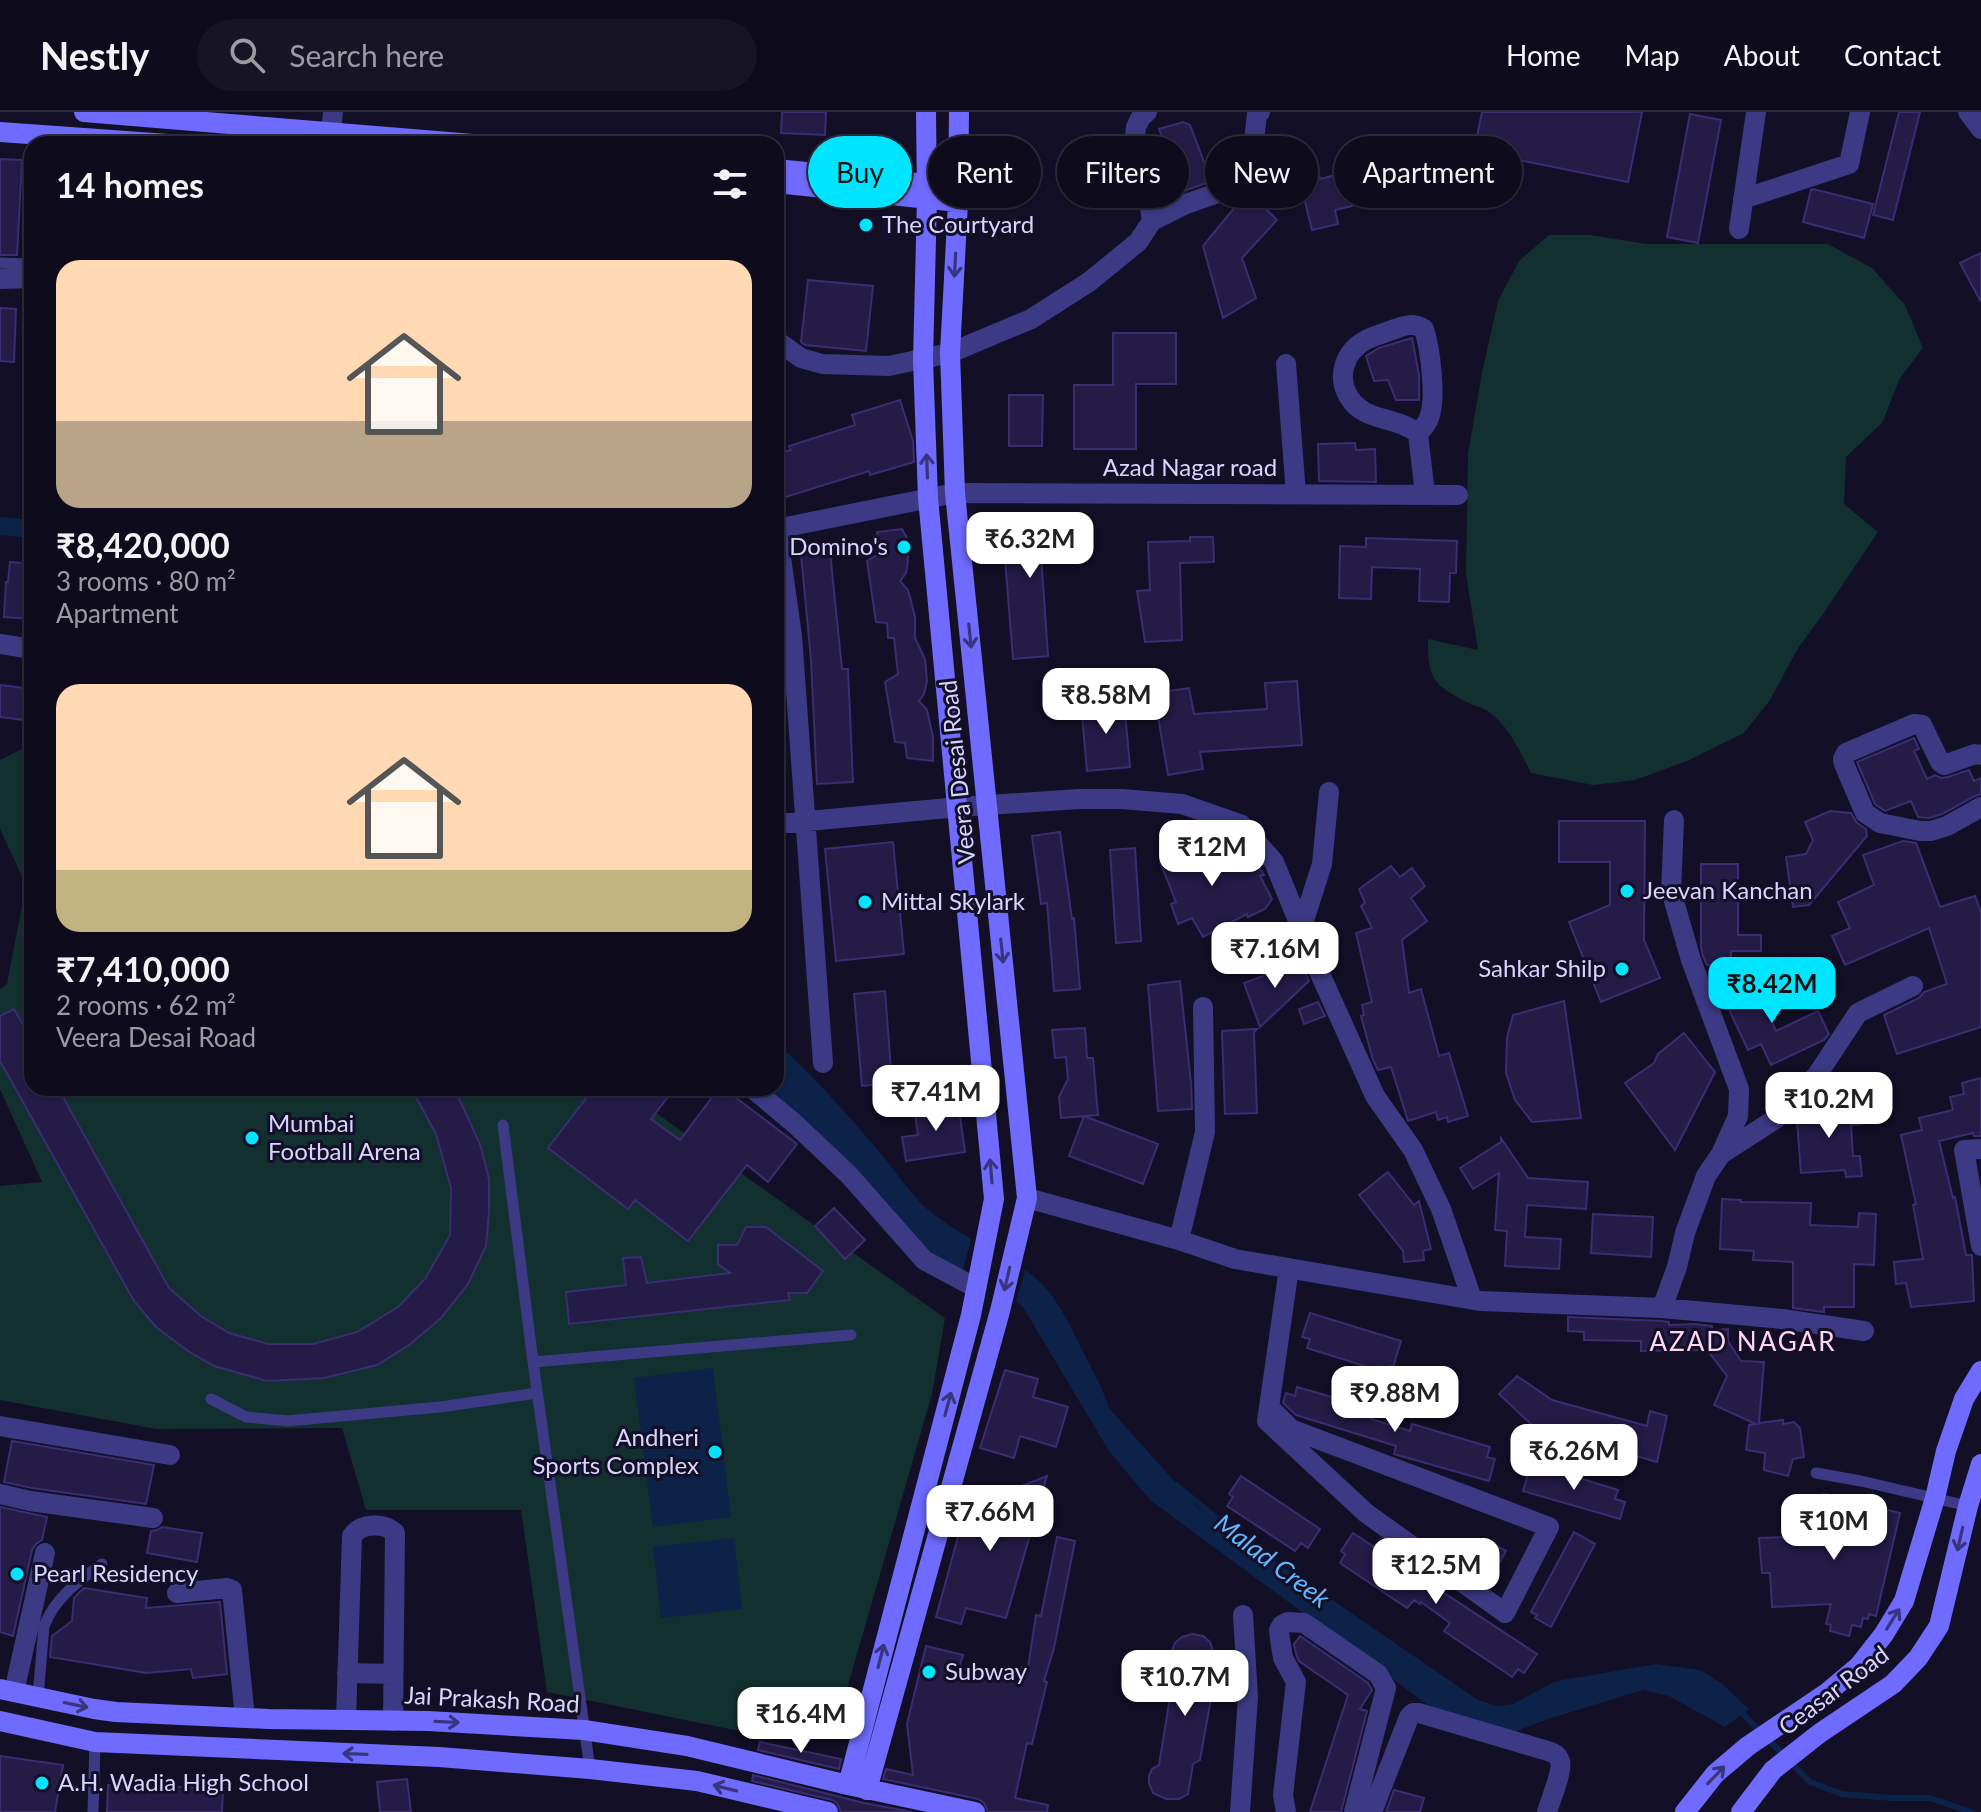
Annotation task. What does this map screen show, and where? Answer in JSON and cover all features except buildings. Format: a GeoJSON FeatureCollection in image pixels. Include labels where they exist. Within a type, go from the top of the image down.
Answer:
{"type":"FeatureCollection","features":[{"type":"Feature","properties":{"kind":"street"},"geometry":{"type":"LineString","coordinates":[[84,112],[332,122],[422,136]]}},
{"type":"Feature","properties":{"kind":"street"},"geometry":{"type":"LineString","coordinates":[[858,1788],[967,1330],[994,1199],[928,498],[923,360],[926,112]]}},
{"type":"Feature","properties":{"kind":"street","name":"Veera Desai Road"},"geometry":{"type":"LineString","coordinates":[[959,112],[959,136]]}},
{"type":"Feature","properties":{"kind":"street"},"geometry":{"type":"LineString","coordinates":[[1147,112],[1136,127],[1135,137],[1144,167],[1152,221]]}},
{"type":"Feature","properties":{"kind":"street"},"geometry":{"type":"LineString","coordinates":[[1739,229],[1757,112]]}},
{"type":"Feature","properties":{"kind":"street"},"geometry":{"type":"LineString","coordinates":[[1743,199],[1849,164],[1860,112]]}},
{"type":"Feature","properties":{"kind":"street"},"geometry":{"type":"LineString","coordinates":[[1968,112],[1981,129]]}},
{"type":"Feature","properties":{"kind":"street"},"geometry":{"type":"LineString","coordinates":[[784,346],[801,358],[822,364],[889,366],[950,353],[1031,319],[1089,282],[1138,242],[1152,221],[1186,204],[1232,188],[1251,166],[1256,113]]}},
{"type":"Feature","properties":{"kind":"street"},"geometry":{"type":"LineString","coordinates":[[0,132],[24,137]]}},
{"type":"Feature","properties":{"kind":"street"},"geometry":{"type":"LineString","coordinates":[[784,170],[927,191]]}},
{"type":"Feature","properties":{"kind":"street"},"geometry":{"type":"LineString","coordinates":[[784,183],[927,191]]}},
{"type":"Feature","properties":{"kind":"street","name":"Veera Desai Road"},"geometry":{"type":"LineString","coordinates":[[858,1788],[1000,1311],[1027,1198],[955,493],[950,353],[957,208]]}},
{"type":"Feature","properties":{"kind":"street"},"geometry":{"type":"LineString","coordinates":[[0,279],[24,278]]}},
{"type":"Feature","properties":{"kind":"street"},"geometry":{"type":"LineString","coordinates":[[1418,434],[1432,409],[1431,355],[1424,329],[1417,324],[1409,324],[1356,346],[1343,367],[1343,383],[1355,406],[1367,414],[1411,428],[1418,434],[1425,494]]}},
{"type":"Feature","properties":{"kind":"street"},"geometry":{"type":"LineString","coordinates":[[1286,364],[1296,494]]}},
{"type":"Feature","properties":{"kind":"street","name":"Azad Nagar road"},"geometry":{"type":"LineString","coordinates":[[784,527],[955,493],[1458,495]]}},
{"type":"Feature","properties":{"kind":"street"},"geometry":{"type":"LineString","coordinates":[[784,582],[792,636],[786,689],[805,821],[823,1063]]}},
{"type":"Feature","properties":{"kind":"street"},"geometry":{"type":"LineString","coordinates":[[0,644],[24,648]]}},
{"type":"Feature","properties":{"kind":"street"},"geometry":{"type":"LineString","coordinates":[[1981,755],[1975,754],[1944,765],[1922,725],[1914,724],[1846,753],[1843,759],[1865,813],[1880,823],[1931,831],[1947,826],[1981,807]]}},
{"type":"Feature","properties":{"kind":"street"},"geometry":{"type":"LineString","coordinates":[[1301,930],[1322,864],[1329,792]]}},
{"type":"Feature","properties":{"kind":"street"},"geometry":{"type":"LineString","coordinates":[[784,823],[1079,799],[1182,804],[1242,825],[1274,862],[1375,1096],[1413,1150],[1441,1209],[1472,1299]]}},
{"type":"Feature","properties":{"kind":"street"},"geometry":{"type":"LineString","coordinates":[[1662,1308],[1706,1176],[1721,1154],[1738,1116],[1739,1089],[1691,960],[1671,891],[1674,820]]}},
{"type":"Feature","properties":{"kind":"street"},"geometry":{"type":"LineString","coordinates":[[1721,1154],[1777,1118],[1817,1075],[1858,1013],[1913,986]]}},
{"type":"Feature","properties":{"kind":"street"},"geometry":{"type":"LineString","coordinates":[[1179,1240],[1205,1132],[1203,1007]]}},
{"type":"Feature","properties":{"kind":"street"},"geometry":{"type":"LineString","coordinates":[[762,1096],[849,1175],[924,1260],[978,1282]]}},
{"type":"Feature","properties":{"kind":"street"},"geometry":{"type":"LineString","coordinates":[[1981,1149],[1964,1150],[1981,1246]]}},
{"type":"Feature","properties":{"kind":"street"},"geometry":{"type":"LineString","coordinates":[[1027,1198],[1179,1240],[1235,1259],[1480,1301],[1662,1308],[1782,1319],[1864,1331]]}},
{"type":"Feature","properties":{"kind":"street"},"geometry":{"type":"LineString","coordinates":[[1269,1407],[1291,1429],[1549,1527],[1505,1613],[1366,1513],[1267,1421],[1269,1407],[1289,1268]]}},
{"type":"Feature","properties":{"kind":"street","name":"Ceasar Road"},"geometry":{"type":"LineString","coordinates":[[1685,1812],[1715,1774],[1752,1744],[1828,1692],[1859,1666],[1884,1634],[1904,1601],[1946,1451],[1964,1399],[1981,1371]]}},
{"type":"Feature","properties":{"kind":"street"},"geometry":{"type":"LineString","coordinates":[[0,1426],[170,1455]]}},
{"type":"Feature","properties":{"kind":"street","name":"Ceasar Road"},"geometry":{"type":"LineString","coordinates":[[1741,1812],[1773,1770],[1893,1684],[1918,1658],[1939,1626],[1981,1464]]}},
{"type":"Feature","properties":{"kind":"street"},"geometry":{"type":"LineString","coordinates":[[0,1494],[153,1518]]}},
{"type":"Feature","properties":{"kind":"street"},"geometry":{"type":"LineString","coordinates":[[346,1720],[352,1536],[363,1527],[386,1526],[395,1533],[393,1721]]}},
{"type":"Feature","properties":{"kind":"street"},"geometry":{"type":"LineString","coordinates":[[7,1690],[45,1553]]}},
{"type":"Feature","properties":{"kind":"street"},"geometry":{"type":"LineString","coordinates":[[177,1593],[232,1590],[245,1718]]}},
{"type":"Feature","properties":{"kind":"street"},"geometry":{"type":"LineString","coordinates":[[1240,1812],[1248,1697],[1243,1615]]}},
{"type":"Feature","properties":{"kind":"street"},"geometry":{"type":"LineString","coordinates":[[1286,1812],[1283,1795],[1296,1682],[1283,1658],[1279,1630],[1288,1622],[1304,1623],[1378,1674],[1386,1688],[1354,1812]]}},
{"type":"Feature","properties":{"kind":"street"},"geometry":{"type":"LineString","coordinates":[[347,1673],[393,1674]]}},
{"type":"Feature","properties":{"kind":"street","name":"Jai Prakash Road"},"geometry":{"type":"LineString","coordinates":[[7,1690],[116,1712],[584,1730],[687,1746],[858,1788],[974,1812]]}},
{"type":"Feature","properties":{"kind":"street"},"geometry":{"type":"LineString","coordinates":[[1828,1692],[1848,1715]]}},
{"type":"Feature","properties":{"kind":"street"},"geometry":{"type":"LineString","coordinates":[[1372,1812],[1413,1713],[1557,1755],[1560,1770],[1547,1812]]}},
{"type":"Feature","properties":{"kind":"street"},"geometry":{"type":"LineString","coordinates":[[0,1721],[95,1742],[439,1757],[590,1769],[697,1781],[828,1812]]}},
{"type":"Feature","properties":{"kind":"lane"},"geometry":{"type":"LineString","coordinates":[[0,263],[24,264]]}},
{"type":"Feature","properties":{"kind":"lane"},"geometry":{"type":"LineString","coordinates":[[503,1125],[590,1769]]}},
{"type":"Feature","properties":{"kind":"lane"},"geometry":{"type":"LineString","coordinates":[[533,1362],[851,1335]]}},
{"type":"Feature","properties":{"kind":"lane"},"geometry":{"type":"LineString","coordinates":[[211,1399],[246,1417],[287,1421],[440,1407],[537,1393]]}},
{"type":"Feature","properties":{"kind":"lane"},"geometry":{"type":"LineString","coordinates":[[1816,1473],[1968,1506]]}},
{"type":"Feature","properties":{"kind":"lane"},"geometry":{"type":"LineString","coordinates":[[38,1697],[44,1626],[48,1617],[70,1588],[102,1564]]}},
{"type":"Feature","properties":{"kind":"lane"},"geometry":{"type":"LineString","coordinates":[[93,1812],[95,1742]]}},
{"type":"Feature","properties":{"kind":"green space"},"geometry":{"type":"Polygon","coordinates":[[[1549,235],[1591,235],[1646,244],[1828,244],[1872,268],[1905,305],[1923,348],[1900,378],[1882,423],[1846,457],[1844,504],[1878,532],[1798,648],[1770,700],[1744,733],[1687,761],[1635,780],[1593,785],[1531,773],[1514,740],[1496,718],[1439,684],[1431,671],[1428,652],[1428,639],[1478,650],[1466,574],[1468,453],[1498,301],[1519,261],[1549,235]]]}},
{"type":"Feature","properties":{"kind":"green space"},"geometry":{"type":"Polygon","coordinates":[[[24,748],[24,881],[0,829],[0,760],[24,748]]]}},
{"type":"Feature","properties":{"kind":"green space"},"geometry":{"type":"Polygon","coordinates":[[[24,895],[24,1096],[632,1096],[945,1318],[932,1394],[838,1720],[819,1734],[779,1739],[547,1692],[521,1510],[366,1510],[342,1428],[156,1429],[0,1400],[0,1186],[42,1182],[0,1089],[0,989],[7,984],[24,895]]]}},
{"type":"Feature","properties":{"kind":"water"},"geometry":{"type":"Polygon","coordinates":[[[0,517],[24,519],[24,537],[0,535],[0,517]]]}},
{"type":"Feature","properties":{"kind":"water"},"geometry":{"type":"Polygon","coordinates":[[[784,1050],[843,1110],[927,1209],[1025,1270],[1044,1286],[1064,1315],[1109,1408],[1197,1507],[1478,1700],[1497,1706],[1513,1704],[1556,1681],[1657,1664],[1700,1670],[1721,1683],[1749,1709],[1725,1727],[1669,1696],[1643,1690],[1517,1731],[1487,1736],[1451,1722],[1150,1500],[1109,1451],[1023,1307],[996,1286],[932,1259],[778,1096],[784,1096],[784,1050]]]}},
{"type":"Feature","properties":{"kind":"water"},"geometry":{"type":"Polygon","coordinates":[[[713,1368],[731,1517],[653,1527],[634,1378],[713,1368]]]}},
{"type":"Feature","properties":{"kind":"water"},"geometry":{"type":"Polygon","coordinates":[[[734,1538],[742,1609],[661,1618],[653,1547],[734,1538]]]}},
{"type":"Feature","properties":{"kind":"pier"},"geometry":{"type":"Polygon","coordinates":[[[972,1235],[1026,1266],[1015,1306],[994,1289],[962,1274],[972,1235]]]}},
{"type":"Feature","properties":{"kind":"waterway","name":"Malad Creek"},"geometry":{"type":"LineString","coordinates":[[1176,1485],[1236,1534]]}},
{"type":"Feature","properties":{"kind":"waterway","name":"Malad Creek"},"geometry":{"type":"LineString","coordinates":[[1738,1709],[1810,1782],[1842,1794],[1930,1798],[1971,1812]]}},
{"type":"Feature","properties":{"kind":"place","name":"The Courtyard"},"geometry":{"type":"Point","coordinates":[866,225]}},
{"type":"Feature","properties":{"kind":"place","name":"Domino's"},"geometry":{"type":"Point","coordinates":[904,547]}},
{"type":"Feature","properties":{"kind":"place","name":"Jeevan Kanchan"},"geometry":{"type":"Point","coordinates":[1627,891]}},
{"type":"Feature","properties":{"kind":"place","name":"Mittal Skylark"},"geometry":{"type":"Point","coordinates":[865,902]}},
{"type":"Feature","properties":{"kind":"place","name":"Sahkar Shilp"},"geometry":{"type":"Point","coordinates":[1622,969]}},
{"type":"Feature","properties":{"kind":"place","name":"Mumbai Football Arena"},"geometry":{"type":"Point","coordinates":[252,1138]}},
{"type":"Feature","properties":{"kind":"place","name":"Andheri Sports Complex"},"geometry":{"type":"Point","coordinates":[715,1452]}},
{"type":"Feature","properties":{"kind":"place","name":"Pearl Residency"},"geometry":{"type":"Point","coordinates":[17,1574]}},
{"type":"Feature","properties":{"kind":"place","name":"Subway"},"geometry":{"type":"Point","coordinates":[929,1672]}},
{"type":"Feature","properties":{"kind":"place","name":"A.H. Wadia High School"},"geometry":{"type":"Point","coordinates":[42,1783]}},
{"type":"Feature","properties":{"kind":"district","name":"AZAD NAGAR"},"geometry":{"type":"Point","coordinates":[1743,1342]}}]}
